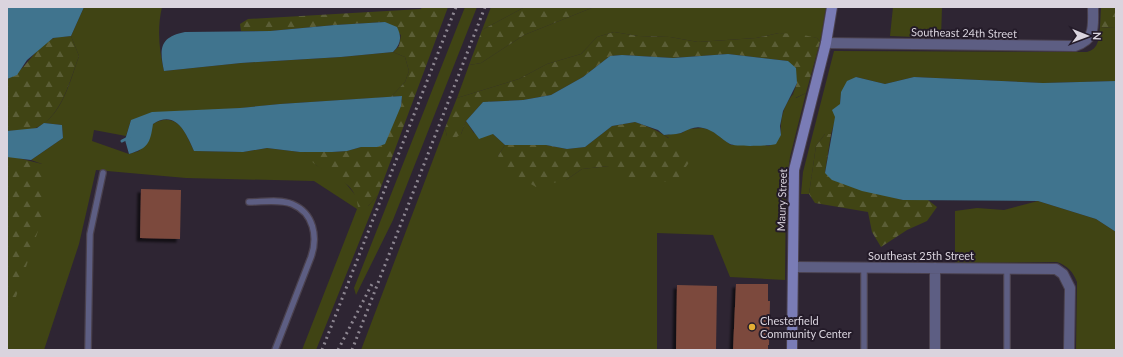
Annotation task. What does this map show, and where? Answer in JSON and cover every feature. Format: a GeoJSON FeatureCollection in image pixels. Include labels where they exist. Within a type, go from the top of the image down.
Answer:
{"type":"FeatureCollection","features":[{"type":"Feature","properties":{"kind":"main road","name":"Maury Street"},"geometry":{"type":"LineString","coordinates":[[792,350],[794,170],[826,43],[832,7]]}},
{"type":"Feature","properties":{"kind":"street","name":"Southeast 24th Street"},"geometry":{"type":"LineString","coordinates":[[826,43],[1074,46],[1084,43],[1090,38],[1093,29],[1093,7]]}},
{"type":"Feature","properties":{"kind":"street","name":"Southeast 25th Street"},"geometry":{"type":"LineString","coordinates":[[793,268],[1056,269],[1063,274],[1068,282],[1069,350]]}},
{"type":"Feature","properties":{"kind":"street"},"geometry":{"type":"LineString","coordinates":[[935,268],[935,350]]}},
{"type":"Feature","properties":{"kind":"lane"},"geometry":{"type":"LineString","coordinates":[[88,350],[90,234],[103,174]]}},
{"type":"Feature","properties":{"kind":"lane"},"geometry":{"type":"LineString","coordinates":[[249,202],[280,202],[293,204],[304,212],[311,222],[315,232],[315,245],[312,256],[275,350]]}},
{"type":"Feature","properties":{"kind":"lane"},"geometry":{"type":"LineString","coordinates":[[864,268],[864,350]]}},
{"type":"Feature","properties":{"kind":"lane"},"geometry":{"type":"LineString","coordinates":[[1007,268],[1007,350]]}},
{"type":"Feature","properties":{"kind":"green space"},"geometry":{"type":"Polygon","coordinates":[[[84,7],[162,7],[160,15],[159,39],[164,71],[241,63],[341,57],[393,52],[405,57],[409,71],[405,82],[391,97],[280,104],[131,120],[126,136],[94,130],[92,141],[129,154],[139,151],[148,131],[153,124],[163,120],[170,120],[179,125],[183,130],[194,151],[243,152],[267,148],[300,152],[304,151],[316,165],[343,180],[357,197],[368,206],[378,195],[316,350],[302,350],[357,209],[314,181],[186,178],[96,170],[79,244],[44,350],[7,350],[7,324],[42,164],[31,160],[63,138],[62,125],[44,123],[57,110],[73,74],[79,56],[71,36],[84,7]]]}},
{"type":"Feature","properties":{"kind":"green space"},"geometry":{"type":"Polygon","coordinates":[[[422,7],[448,7],[378,195],[368,206],[358,207],[353,191],[343,181],[314,164],[304,151],[332,152],[347,151],[361,147],[377,147],[401,106],[402,96],[391,97],[405,82],[409,71],[405,57],[393,52],[399,46],[401,35],[385,22],[270,31],[241,31],[240,24],[248,19],[421,9],[422,7]]]}},
{"type":"Feature","properties":{"kind":"green space"},"geometry":{"type":"Polygon","coordinates":[[[465,7],[477,7],[393,220],[356,295],[354,288],[465,7]]]}},
{"type":"Feature","properties":{"kind":"green space"},"geometry":{"type":"Polygon","coordinates":[[[491,7],[525,7],[482,30],[491,7]]]}},
{"type":"Feature","properties":{"kind":"green space"},"geometry":{"type":"Polygon","coordinates":[[[525,7],[594,7],[524,35],[481,63],[469,65],[482,30],[525,7]]]}},
{"type":"Feature","properties":{"kind":"green space"},"geometry":{"type":"Polygon","coordinates":[[[594,7],[826,7],[820,42],[817,38],[779,33],[756,38],[698,42],[670,37],[638,36],[614,32],[597,37],[581,54],[547,64],[519,79],[457,98],[469,65],[481,63],[524,35],[594,7]]]}},
{"type":"Feature","properties":{"kind":"green space"},"geometry":{"type":"Polygon","coordinates":[[[893,7],[942,7],[941,38],[890,36],[893,7]]]}},
{"type":"Feature","properties":{"kind":"green space"},"geometry":{"type":"Polygon","coordinates":[[[1101,7],[1116,7],[1116,28],[1100,27],[1101,7]]]}},
{"type":"Feature","properties":{"kind":"green space"},"geometry":{"type":"Polygon","coordinates":[[[1100,27],[1116,28],[1116,81],[1043,83],[914,77],[885,84],[856,77],[841,92],[840,104],[831,134],[825,134],[816,146],[809,194],[801,194],[803,172],[834,51],[1087,52],[1091,51],[1096,46],[1099,39],[1100,27]]]}},
{"type":"Feature","properties":{"kind":"green space"},"geometry":{"type":"Polygon","coordinates":[[[614,32],[638,36],[670,37],[698,42],[756,38],[779,33],[799,34],[817,38],[820,42],[806,93],[795,98],[793,94],[797,83],[788,61],[728,54],[673,58],[622,55],[610,56],[583,77],[551,95],[523,100],[483,102],[466,121],[461,134],[454,139],[447,136],[445,128],[457,98],[519,79],[547,64],[581,54],[597,37],[614,32]]]}},
{"type":"Feature","properties":{"kind":"green space"},"geometry":{"type":"Polygon","coordinates":[[[71,36],[79,56],[59,106],[46,121],[38,127],[27,130],[7,131],[7,79],[19,71],[46,43],[56,37],[71,36]]]}},
{"type":"Feature","properties":{"kind":"green space"},"geometry":{"type":"Polygon","coordinates":[[[806,93],[790,157],[786,184],[785,280],[730,277],[713,235],[657,233],[657,350],[361,350],[445,128],[447,136],[461,134],[466,121],[474,133],[493,134],[505,145],[498,156],[566,180],[582,169],[609,166],[669,138],[664,135],[682,133],[687,129],[702,128],[711,130],[731,145],[760,144],[769,146],[781,135],[783,113],[793,94],[796,98],[806,93]]]}},
{"type":"Feature","properties":{"kind":"green space"},"geometry":{"type":"Polygon","coordinates":[[[635,122],[660,132],[672,141],[690,161],[675,183],[618,177],[609,166],[582,169],[566,180],[536,187],[505,169],[498,156],[505,145],[546,145],[567,149],[585,147],[612,126],[635,122]]]}},
{"type":"Feature","properties":{"kind":"green space"},"geometry":{"type":"Polygon","coordinates":[[[825,134],[831,134],[825,172],[884,195],[903,200],[928,200],[937,207],[927,221],[907,230],[881,247],[872,232],[868,212],[815,203],[809,194],[816,146],[825,134]]]}},
{"type":"Feature","properties":{"kind":"green space"},"geometry":{"type":"Polygon","coordinates":[[[10,156],[42,164],[45,191],[45,210],[7,324],[7,157],[10,156]]]}},
{"type":"Feature","properties":{"kind":"green space"},"geometry":{"type":"Polygon","coordinates":[[[1038,201],[1096,219],[1116,232],[1116,350],[1076,350],[1077,282],[1072,272],[1064,265],[1057,262],[955,263],[955,211],[977,208],[1004,210],[1038,201]]]}},
{"type":"Feature","properties":{"kind":"water"},"geometry":{"type":"Polygon","coordinates":[[[7,7],[84,7],[71,36],[53,38],[27,60],[17,75],[7,79],[7,7]]]}},
{"type":"Feature","properties":{"kind":"water"},"geometry":{"type":"Polygon","coordinates":[[[385,22],[397,27],[400,34],[398,46],[393,52],[341,57],[241,63],[164,71],[162,63],[162,50],[166,40],[177,34],[185,32],[270,31],[385,22]]]}},
{"type":"Feature","properties":{"kind":"water"},"geometry":{"type":"Polygon","coordinates":[[[728,54],[788,61],[796,68],[797,83],[783,111],[780,126],[781,135],[776,144],[753,146],[733,145],[711,131],[700,127],[693,128],[679,134],[664,135],[658,130],[635,122],[612,126],[585,147],[567,149],[546,145],[505,145],[493,134],[479,139],[466,121],[483,102],[523,100],[551,95],[583,77],[610,56],[622,55],[673,58],[728,54]]]}},
{"type":"Feature","properties":{"kind":"water"},"geometry":{"type":"Polygon","coordinates":[[[856,77],[885,84],[914,77],[1043,83],[1116,81],[1116,232],[1096,219],[1038,201],[903,200],[862,191],[832,180],[825,173],[835,117],[832,110],[840,104],[841,92],[847,81],[856,77]]]}},
{"type":"Feature","properties":{"kind":"water"},"geometry":{"type":"Polygon","coordinates":[[[402,96],[401,106],[385,144],[377,147],[361,147],[347,151],[332,152],[300,152],[267,148],[243,152],[194,151],[184,131],[174,121],[168,119],[161,120],[153,124],[149,141],[140,150],[129,154],[125,140],[131,120],[152,112],[240,108],[402,96]]]}},
{"type":"Feature","properties":{"kind":"water"},"geometry":{"type":"Polygon","coordinates":[[[44,123],[62,125],[63,138],[31,160],[7,157],[7,131],[37,128],[44,123]]]}},
{"type":"Feature","properties":{"kind":"building"},"geometry":{"type":"Polygon","coordinates":[[[141,189],[181,190],[180,239],[140,238],[141,189]]]}},
{"type":"Feature","properties":{"kind":"building","name":"Chesterfield Community Center"},"geometry":{"type":"Polygon","coordinates":[[[736,284],[768,284],[768,301],[770,301],[768,350],[733,350],[736,284]]]}},
{"type":"Feature","properties":{"kind":"building"},"geometry":{"type":"Polygon","coordinates":[[[677,285],[717,286],[716,350],[676,350],[677,285]]]}},
{"type":"Feature","properties":{"kind":"waterway"},"geometry":{"type":"LineString","coordinates":[[122,141],[128,138]]}},
{"type":"Feature","properties":{"kind":"railway"},"geometry":{"type":"LineString","coordinates":[[322,350],[456,7]]}},
{"type":"Feature","properties":{"kind":"railway"},"geometry":{"type":"LineString","coordinates":[[352,350],[485,7]]}},
{"type":"Feature","properties":{"kind":"railway"},"geometry":{"type":"LineString","coordinates":[[338,350],[372,284]]}},
{"type":"Feature","properties":{"kind":"place","name":"Chesterfield Community Center"},"geometry":{"type":"Point","coordinates":[752,327]}}]}
